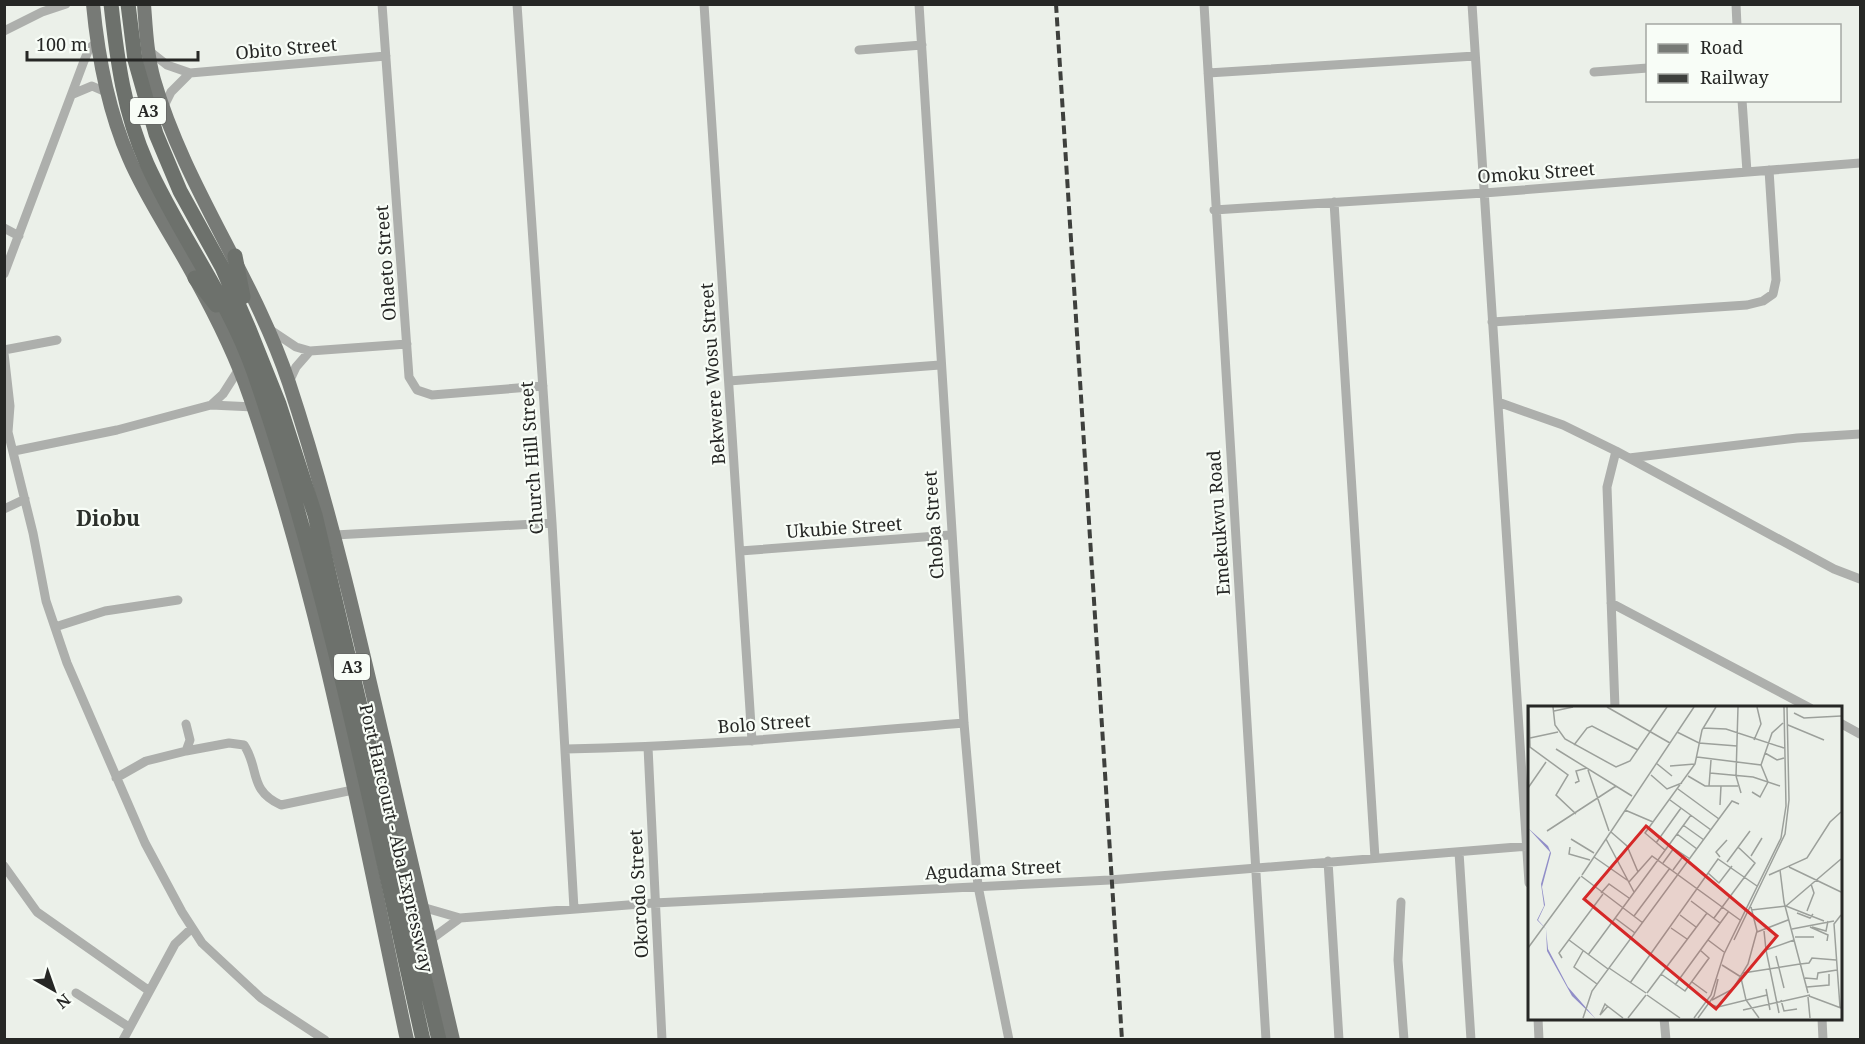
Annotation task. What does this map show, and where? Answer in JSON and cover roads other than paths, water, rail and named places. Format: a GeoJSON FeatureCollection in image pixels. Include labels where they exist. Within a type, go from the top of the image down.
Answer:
{"type":"FeatureCollection","features":[{"type":"Feature","properties":{"kind":"highway","name":"Port Harcourt - Aba Expressway"},"geometry":{"type":"LineString","coordinates":[[111,4],[125,103],[145,160],[166,203],[210,277],[246,369],[316,575],[425,1014],[439,1040]]}},
{"type":"Feature","properties":{"kind":"highway","name":"Port Harcourt - Aba Expressway"},"geometry":{"type":"LineString","coordinates":[[128,4],[135,60],[164,157],[190,211],[222,267],[249,329],[279,404],[315,515],[425,1014],[423,1040]]}},
{"type":"Feature","properties":{"kind":"highway"},"geometry":{"type":"LineString","coordinates":[[235,256],[249,329]]}},
{"type":"Feature","properties":{"kind":"highway"},"geometry":{"type":"LineString","coordinates":[[195,278],[213,299],[246,369]]}},
{"type":"Feature","properties":{"kind":"main road"},"geometry":{"type":"LineString","coordinates":[[93,4],[97,42],[108,93],[128,157],[195,278]]}},
{"type":"Feature","properties":{"kind":"main road"},"geometry":{"type":"LineString","coordinates":[[144,4],[148,50],[163,108],[181,153],[235,256],[268,328],[289,382],[335,535],[453,1040]]}},
{"type":"Feature","properties":{"kind":"main road"},"geometry":{"type":"LineString","coordinates":[[246,369],[254,407],[298,552],[407,1040]]}},
{"type":"Feature","properties":{"kind":"street"},"geometry":{"type":"LineString","coordinates":[[4,31],[42,12],[66,4]]}},
{"type":"Feature","properties":{"kind":"street","name":"Ohaeto Street"},"geometry":{"type":"LineString","coordinates":[[382,4],[410,377],[417,390],[432,395],[543,386]]}},
{"type":"Feature","properties":{"kind":"street","name":"Church Hill Street"},"geometry":{"type":"LineString","coordinates":[[517,4],[552,523],[574,909]]}},
{"type":"Feature","properties":{"kind":"street","name":"Bekwere Wosu Street"},"geometry":{"type":"LineString","coordinates":[[704,4],[752,741]]}},
{"type":"Feature","properties":{"kind":"street","name":"Choba Street"},"geometry":{"type":"LineString","coordinates":[[919,4],[950,535],[978,886],[1009,1040]]}},
{"type":"Feature","properties":{"kind":"street","name":"Emekukwu Road"},"geometry":{"type":"LineString","coordinates":[[1204,4],[1214,210],[1266,1040]]}},
{"type":"Feature","properties":{"kind":"street"},"geometry":{"type":"LineString","coordinates":[[1472,4],[1528,846]]}},
{"type":"Feature","properties":{"kind":"street"},"geometry":{"type":"LineString","coordinates":[[1736,4],[1737,24]]}},
{"type":"Feature","properties":{"kind":"street"},"geometry":{"type":"LineString","coordinates":[[4,274],[89,49],[97,42]]}},
{"type":"Feature","properties":{"kind":"street"},"geometry":{"type":"LineString","coordinates":[[859,50],[922,45]]}},
{"type":"Feature","properties":{"kind":"street"},"geometry":{"type":"LineString","coordinates":[[148,50],[167,65],[190,73],[171,92],[163,108]]}},
{"type":"Feature","properties":{"kind":"street","name":"Obito Street"},"geometry":{"type":"LineString","coordinates":[[190,73],[386,56]]}},
{"type":"Feature","properties":{"kind":"street"},"geometry":{"type":"LineString","coordinates":[[1208,73],[1475,56]]}},
{"type":"Feature","properties":{"kind":"street"},"geometry":{"type":"LineString","coordinates":[[1594,72],[1646,68]]}},
{"type":"Feature","properties":{"kind":"street"},"geometry":{"type":"LineString","coordinates":[[73,94],[93,86],[108,93]]}},
{"type":"Feature","properties":{"kind":"street"},"geometry":{"type":"LineString","coordinates":[[1742,102],[1747,172]]}},
{"type":"Feature","properties":{"kind":"street","name":"Omoku Street"},"geometry":{"type":"LineString","coordinates":[[1214,210],[1484,193],[1860,163]]}},
{"type":"Feature","properties":{"kind":"street"},"geometry":{"type":"LineString","coordinates":[[1492,322],[1747,305],[1763,301],[1773,294],[1776,280],[1769,170]]}},
{"type":"Feature","properties":{"kind":"street"},"geometry":{"type":"LineString","coordinates":[[1335,202],[1375,858]]}},
{"type":"Feature","properties":{"kind":"street"},"geometry":{"type":"LineString","coordinates":[[4,228],[19,236]]}},
{"type":"Feature","properties":{"kind":"street"},"geometry":{"type":"LineString","coordinates":[[268,328],[296,347],[310,351],[407,344]]}},
{"type":"Feature","properties":{"kind":"street"},"geometry":{"type":"LineString","coordinates":[[57,340],[4,351],[10,406],[6,433],[14,451],[46,601],[55,627],[145,843],[192,928],[202,943],[261,998],[325,1040]]}},
{"type":"Feature","properties":{"kind":"street"},"geometry":{"type":"LineString","coordinates":[[289,382],[296,367],[310,351]]}},
{"type":"Feature","properties":{"kind":"street"},"geometry":{"type":"LineString","coordinates":[[729,381],[940,365]]}},
{"type":"Feature","properties":{"kind":"street"},"geometry":{"type":"LineString","coordinates":[[211,405],[246,369]]}},
{"type":"Feature","properties":{"kind":"street"},"geometry":{"type":"LineString","coordinates":[[1498,402],[1563,425],[1616,451],[1834,569],[1860,579]]}},
{"type":"Feature","properties":{"kind":"street"},"geometry":{"type":"LineString","coordinates":[[14,451],[117,430],[211,405],[254,407]]}},
{"type":"Feature","properties":{"kind":"street"},"geometry":{"type":"LineString","coordinates":[[1629,458],[1797,438],[1860,434]]}},
{"type":"Feature","properties":{"kind":"street"},"geometry":{"type":"LineString","coordinates":[[1615,706],[1607,487],[1616,451]]}},
{"type":"Feature","properties":{"kind":"street"},"geometry":{"type":"LineString","coordinates":[[4,509],[25,499]]}},
{"type":"Feature","properties":{"kind":"street"},"geometry":{"type":"LineString","coordinates":[[335,535],[552,523]]}},
{"type":"Feature","properties":{"kind":"street","name":"Ukubie Street"},"geometry":{"type":"LineString","coordinates":[[740,551],[950,535]]}},
{"type":"Feature","properties":{"kind":"street"},"geometry":{"type":"LineString","coordinates":[[55,627],[105,611],[178,600]]}},
{"type":"Feature","properties":{"kind":"street"},"geometry":{"type":"LineString","coordinates":[[1611,603],[1806,706]]}},
{"type":"Feature","properties":{"kind":"street","name":"Bolo Street"},"geometry":{"type":"LineString","coordinates":[[566,749],[752,741],[964,723]]}},
{"type":"Feature","properties":{"kind":"street"},"geometry":{"type":"LineString","coordinates":[[186,724],[190,740],[186,751]]}},
{"type":"Feature","properties":{"kind":"street"},"geometry":{"type":"LineString","coordinates":[[1841,724],[1860,735]]}},
{"type":"Feature","properties":{"kind":"street"},"geometry":{"type":"LineString","coordinates":[[116,778],[146,761],[229,743],[244,745],[256,782],[264,794],[281,805],[291,805],[353,790]]}},
{"type":"Feature","properties":{"kind":"street","name":"Okorodo Street"},"geometry":{"type":"LineString","coordinates":[[648,747],[662,1040]]}},
{"type":"Feature","properties":{"kind":"street","name":"Agudama Street"},"geometry":{"type":"LineString","coordinates":[[460,918],[654,903],[1110,880],[1528,846]]}},
{"type":"Feature","properties":{"kind":"street"},"geometry":{"type":"LineString","coordinates":[[1459,852],[1471,1040]]}},
{"type":"Feature","properties":{"kind":"street"},"geometry":{"type":"LineString","coordinates":[[1328,861],[1339,1040]]}},
{"type":"Feature","properties":{"kind":"street"},"geometry":{"type":"LineString","coordinates":[[4,866],[36,912],[148,990]]}},
{"type":"Feature","properties":{"kind":"street"},"geometry":{"type":"LineString","coordinates":[[1401,902],[1398,960],[1404,1040]]}},
{"type":"Feature","properties":{"kind":"street"},"geometry":{"type":"LineString","coordinates":[[423,907],[460,918]]}},
{"type":"Feature","properties":{"kind":"street"},"geometry":{"type":"LineString","coordinates":[[430,940],[460,918]]}},
{"type":"Feature","properties":{"kind":"street"},"geometry":{"type":"LineString","coordinates":[[123,1040],[148,990],[175,944],[192,928]]}},
{"type":"Feature","properties":{"kind":"street"},"geometry":{"type":"LineString","coordinates":[[76,993],[129,1027]]}},
{"type":"Feature","properties":{"kind":"street"},"geometry":{"type":"LineString","coordinates":[[1538,1020],[1539,1040]]}},
{"type":"Feature","properties":{"kind":"street"},"geometry":{"type":"LineString","coordinates":[[1664,1020],[1666,1040]]}},
{"type":"Feature","properties":{"kind":"street"},"geometry":{"type":"LineString","coordinates":[[1822,1020],[1823,1040]]}},
{"type":"Feature","properties":{"kind":"railway"},"geometry":{"type":"LineString","coordinates":[[1056,4],[1122,1040]]}},
{"type":"Feature","properties":{"kind":"district","name":"Diobu"},"geometry":{"type":"Point","coordinates":[108,518]}}]}
